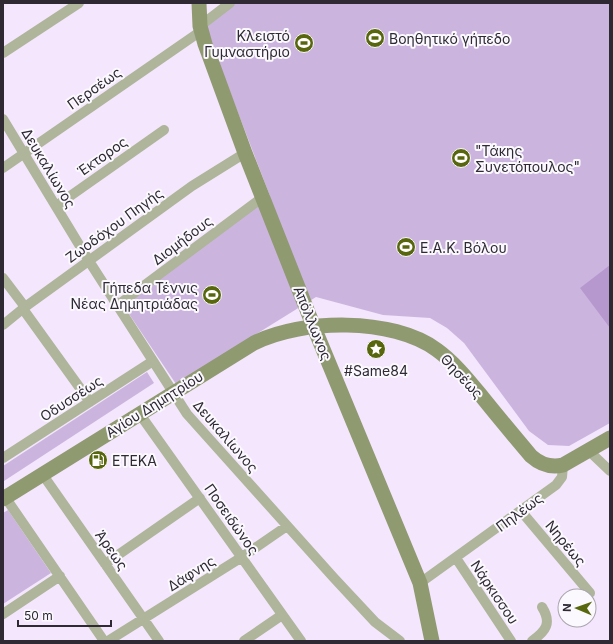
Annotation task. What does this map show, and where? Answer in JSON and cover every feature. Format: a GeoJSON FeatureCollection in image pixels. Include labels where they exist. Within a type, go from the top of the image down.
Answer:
{"type":"FeatureCollection","features":[{"type":"Feature","properties":{"kind":"main road","name":"Απόλλωνος"},"geometry":{"type":"LineString","coordinates":[[199,3],[201,29],[245,153],[313,325],[420,583],[432,641]]}},
{"type":"Feature","properties":{"kind":"main road","name":"Αγίου Δημητρίου"},"geometry":{"type":"LineString","coordinates":[[4,497],[43,475],[139,413],[262,339],[286,331],[313,325]]}},
{"type":"Feature","properties":{"kind":"main road","name":"Θησέως"},"geometry":{"type":"LineString","coordinates":[[313,325],[349,325],[377,328],[411,337],[430,345],[458,368],[531,456],[540,463],[550,466],[563,465]]}},
{"type":"Feature","properties":{"kind":"main road"},"geometry":{"type":"LineString","coordinates":[[563,465],[610,438]]}},
{"type":"Feature","properties":{"kind":"street"},"geometry":{"type":"LineString","coordinates":[[3,53],[79,3]]}},
{"type":"Feature","properties":{"kind":"street","name":"Περσέως"},"geometry":{"type":"LineString","coordinates":[[3,168],[201,29],[230,3]]}},
{"type":"Feature","properties":{"kind":"street","name":"Δευκαλίωνος"},"geometry":{"type":"LineString","coordinates":[[3,119],[89,261],[195,424],[375,622],[400,641]]}},
{"type":"Feature","properties":{"kind":"street","name":"Έκτορος"},"geometry":{"type":"LineString","coordinates":[[56,206],[164,130]]}},
{"type":"Feature","properties":{"kind":"street","name":"Ζωοδόχου Πηγής"},"geometry":{"type":"LineString","coordinates":[[3,325],[24,308],[192,186],[245,153]]}},
{"type":"Feature","properties":{"kind":"street","name":"Διομήδους"},"geometry":{"type":"LineString","coordinates":[[118,305],[263,197]]}},
{"type":"Feature","properties":{"kind":"street"},"geometry":{"type":"LineString","coordinates":[[3,278],[90,402]]}},
{"type":"Feature","properties":{"kind":"street","name":"Οδυσσέως"},"geometry":{"type":"LineString","coordinates":[[3,458],[153,361]]}},
{"type":"Feature","properties":{"kind":"street","name":"Ποσειδώνος"},"geometry":{"type":"LineString","coordinates":[[139,413],[301,641]]}},
{"type":"Feature","properties":{"kind":"street"},"geometry":{"type":"LineString","coordinates":[[589,450],[610,471]]}},
{"type":"Feature","properties":{"kind":"street","name":"Πηλέως"},"geometry":{"type":"LineString","coordinates":[[420,583],[556,485],[562,477],[563,465]]}},
{"type":"Feature","properties":{"kind":"street","name":"Άρεως"},"geometry":{"type":"LineString","coordinates":[[43,475],[159,641]]}},
{"type":"Feature","properties":{"kind":"street"},"geometry":{"type":"LineString","coordinates":[[4,497],[104,641]]}},
{"type":"Feature","properties":{"kind":"street"},"geometry":{"type":"LineString","coordinates":[[105,564],[200,498]]}},
{"type":"Feature","properties":{"kind":"street","name":"Νηρέως"},"geometry":{"type":"LineString","coordinates":[[521,511],[586,588]]}},
{"type":"Feature","properties":{"kind":"street","name":"Δάφνης"},"geometry":{"type":"LineString","coordinates":[[108,641],[242,557],[287,526]]}},
{"type":"Feature","properties":{"kind":"street","name":"Νάρκισσου"},"geometry":{"type":"LineString","coordinates":[[456,558],[511,641]]}},
{"type":"Feature","properties":{"kind":"street"},"geometry":{"type":"LineString","coordinates":[[3,614],[60,576]]}},
{"type":"Feature","properties":{"kind":"street"},"geometry":{"type":"LineString","coordinates":[[532,641],[542,632],[548,622],[542,607]]}},
{"type":"Feature","properties":{"kind":"street"},"geometry":{"type":"LineString","coordinates":[[244,641],[282,615]]}},
{"type":"Feature","properties":{"kind":"shaded area","name":"Ε.Α.Κ. Βόλου"},"geometry":{"type":"Polygon","coordinates":[[[236,3],[610,3],[610,423],[569,446],[548,445],[529,431],[464,343],[447,328],[430,318],[383,315],[316,297],[176,384],[123,305],[270,196],[205,27],[236,3]]]}},
{"type":"Feature","properties":{"kind":"shaded area"},"geometry":{"type":"Polygon","coordinates":[[[610,265],[610,328],[580,288],[610,265]]]}},
{"type":"Feature","properties":{"kind":"shaded area"},"geometry":{"type":"Polygon","coordinates":[[[147,372],[154,383],[4,481],[3,466],[147,372]]]}},
{"type":"Feature","properties":{"kind":"shaded area"},"geometry":{"type":"Polygon","coordinates":[[[8,510],[51,573],[3,604],[3,513],[8,510]]]}},
{"type":"Feature","properties":{"kind":"place","name":"Βοηθητικό γήπεδο"},"geometry":{"type":"Point","coordinates":[375,38]}},
{"type":"Feature","properties":{"kind":"place","name":"Κλειστό Γυμναστήριο"},"geometry":{"type":"Point","coordinates":[304,43]}},
{"type":"Feature","properties":{"kind":"place","name":"\"Τάκης Συνετόπουλος\""},"geometry":{"type":"Point","coordinates":[461,158]}},
{"type":"Feature","properties":{"kind":"place","name":"Ε.Α.Κ. Βόλου"},"geometry":{"type":"Point","coordinates":[406,247]}},
{"type":"Feature","properties":{"kind":"place","name":"Γήπεδα Τέννις Νέας Δημητριάδας"},"geometry":{"type":"Point","coordinates":[212,295]}},
{"type":"Feature","properties":{"kind":"place","name":"#Same84"},"geometry":{"type":"Point","coordinates":[376,349]}},
{"type":"Feature","properties":{"kind":"place","name":"ΕΤΕΚΑ"},"geometry":{"type":"Point","coordinates":[98,460]}}]}
